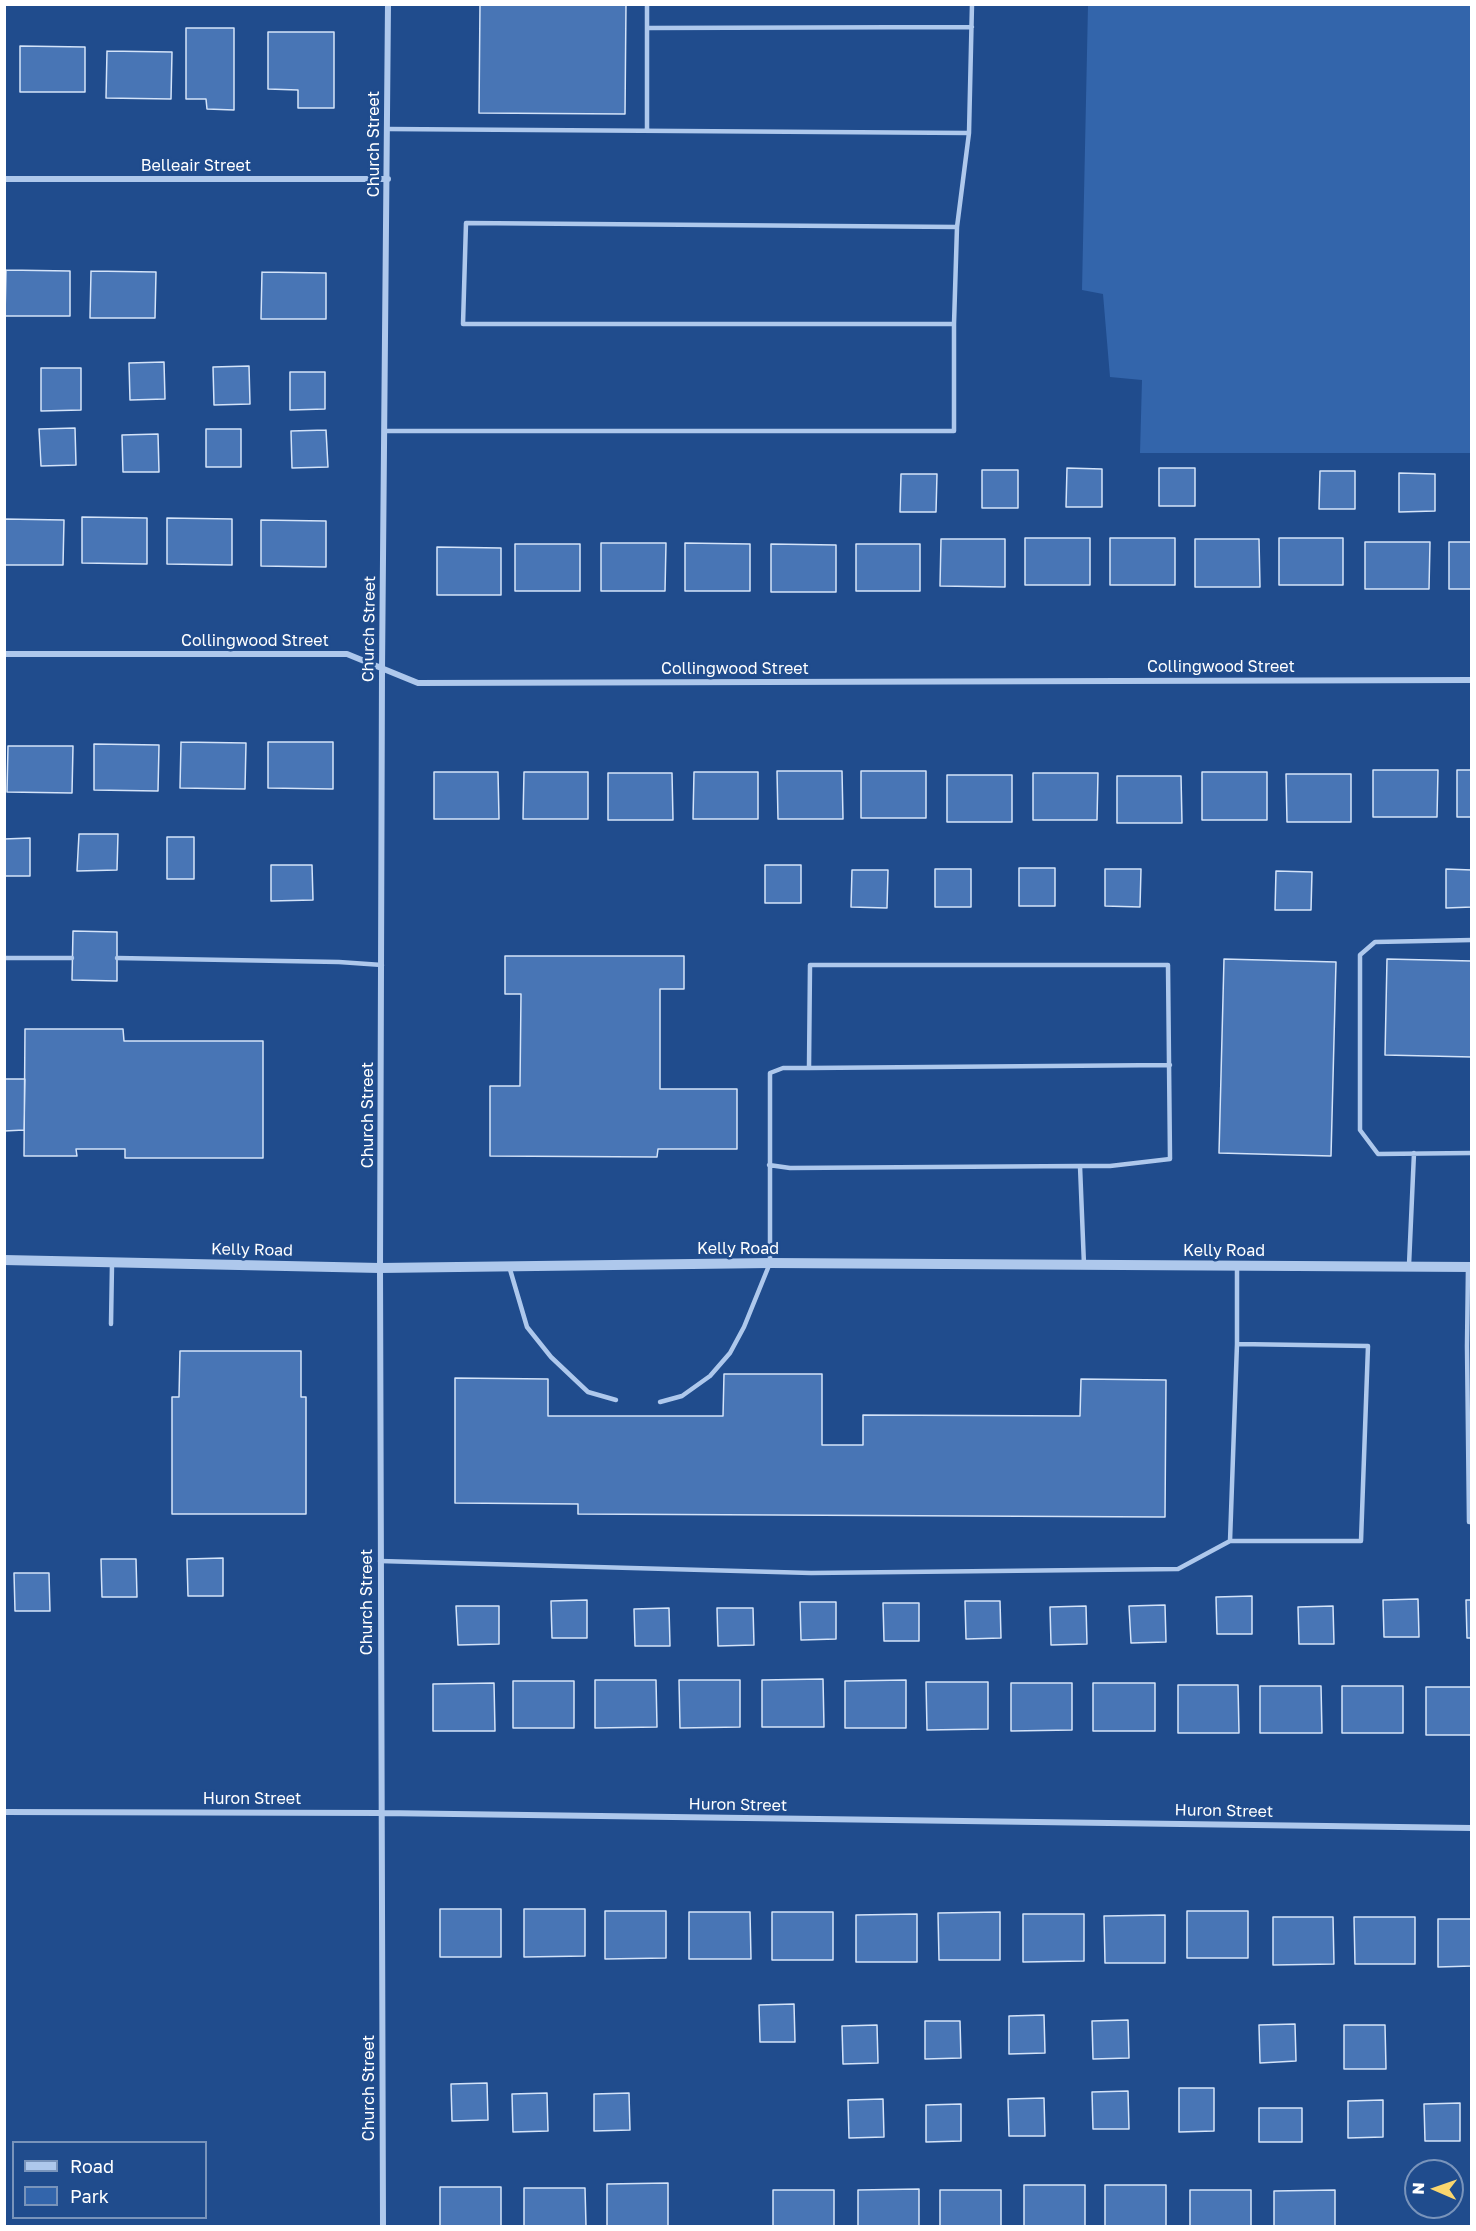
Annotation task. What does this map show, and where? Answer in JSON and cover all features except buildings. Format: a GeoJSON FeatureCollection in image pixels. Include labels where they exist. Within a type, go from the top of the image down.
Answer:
{"type":"FeatureCollection","features":[{"type":"Feature","properties":{"kind":"street","name":"Church Street"},"geometry":{"type":"LineString","coordinates":[[383,2226],[380,1268],[388,4]]}},
{"type":"Feature","properties":{"kind":"street","name":"Belleair Street"},"geometry":{"type":"LineString","coordinates":[[4,179],[388,179]]}},
{"type":"Feature","properties":{"kind":"street","name":"Collingwood Street"},"geometry":{"type":"LineString","coordinates":[[4,654],[347,654],[418,683],[1472,680]]}},
{"type":"Feature","properties":{"kind":"street","name":"Kelly Road"},"geometry":{"type":"LineString","coordinates":[[4,1260],[380,1268],[770,1263],[1470,1267]]}},
{"type":"Feature","properties":{"kind":"street","name":"Huron Street"},"geometry":{"type":"LineString","coordinates":[[4,1812],[382,1813],[1472,1828]]}},
{"type":"Feature","properties":{"kind":"lane"},"geometry":{"type":"LineString","coordinates":[[647,4],[647,131]]}},
{"type":"Feature","properties":{"kind":"lane"},"geometry":{"type":"LineString","coordinates":[[384,431],[954,431],[957,227],[969,133],[972,4]]}},
{"type":"Feature","properties":{"kind":"lane"},"geometry":{"type":"LineString","coordinates":[[647,28],[972,27]]}},
{"type":"Feature","properties":{"kind":"lane"},"geometry":{"type":"LineString","coordinates":[[387,129],[969,133]]}},
{"type":"Feature","properties":{"kind":"lane"},"geometry":{"type":"LineString","coordinates":[[954,324],[463,324],[466,223],[957,227]]}},
{"type":"Feature","properties":{"kind":"lane"},"geometry":{"type":"LineString","coordinates":[[1472,940],[1375,942],[1360,955],[1360,1130],[1378,1154],[1472,1153]]}},
{"type":"Feature","properties":{"kind":"lane"},"geometry":{"type":"LineString","coordinates":[[4,958],[72,958]]}},
{"type":"Feature","properties":{"kind":"lane"},"geometry":{"type":"LineString","coordinates":[[117,958],[339,962],[382,965]]}},
{"type":"Feature","properties":{"kind":"lane"},"geometry":{"type":"LineString","coordinates":[[769,1165],[790,1168],[1110,1166],[1170,1159],[1168,965],[810,965],[809,1068]]}},
{"type":"Feature","properties":{"kind":"lane"},"geometry":{"type":"LineString","coordinates":[[660,1401],[682,1396],[710,1376],[730,1353],[744,1327],[770,1263],[770,1073],[783,1068],[1170,1065]]}},
{"type":"Feature","properties":{"kind":"lane"},"geometry":{"type":"LineString","coordinates":[[1409,1268],[1414,1154]]}},
{"type":"Feature","properties":{"kind":"lane"},"geometry":{"type":"LineString","coordinates":[[1080,1166],[1084,1265]]}},
{"type":"Feature","properties":{"kind":"lane"},"geometry":{"type":"LineString","coordinates":[[111,1324],[112,1262]]}},
{"type":"Feature","properties":{"kind":"lane"},"geometry":{"type":"LineString","coordinates":[[1230,1541],[1238,1344],[1237,1265]]}},
{"type":"Feature","properties":{"kind":"lane"},"geometry":{"type":"LineString","coordinates":[[509,1266],[527,1327],[551,1357],[588,1392],[616,1400]]}},
{"type":"Feature","properties":{"kind":"lane"},"geometry":{"type":"LineString","coordinates":[[1470,1267],[1467,1346],[1468,1522],[1472,1522]]}},
{"type":"Feature","properties":{"kind":"lane"},"geometry":{"type":"LineString","coordinates":[[380,1561],[811,1574],[1178,1569],[1230,1541],[1361,1540],[1368,1346],[1238,1344]]}},
{"type":"Feature","properties":{"kind":"green space"},"geometry":{"type":"Polygon","coordinates":[[[1088,5],[1471,5],[1471,453],[1140,453],[1142,380],[1110,377],[1103,294],[1082,290],[1088,5]]]}}]}
